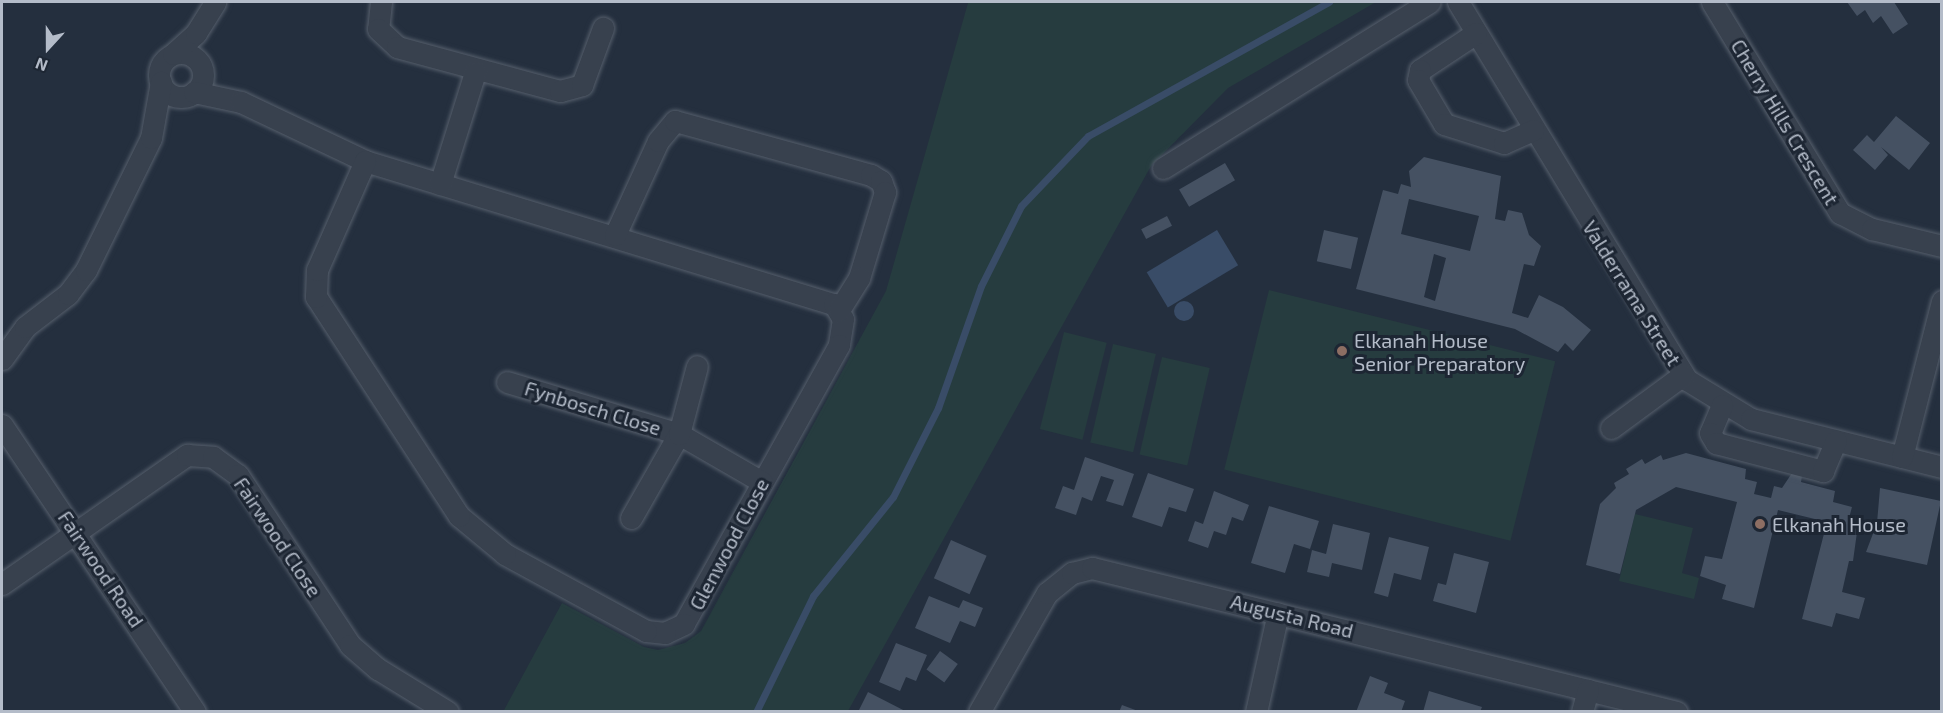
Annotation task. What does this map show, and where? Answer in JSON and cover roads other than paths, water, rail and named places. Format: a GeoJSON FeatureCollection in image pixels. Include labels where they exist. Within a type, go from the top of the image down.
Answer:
{"type":"FeatureCollection","features":[{"type":"Feature","properties":{"kind":"street"},"geometry":{"type":"LineString","coordinates":[[381,2],[376,23],[387,42],[475,72],[574,89],[586,77],[603,28]]}},
{"type":"Feature","properties":{"kind":"street"},"geometry":{"type":"LineString","coordinates":[[1163,168],[1430,2]]}},
{"type":"Feature","properties":{"kind":"street","name":"Valderrama Street"},"geometry":{"type":"LineString","coordinates":[[1458,2],[1533,130],[1683,375],[1722,405],[1752,419],[1941,467]]}},
{"type":"Feature","properties":{"kind":"street","name":"Cherry Hills Crescent"},"geometry":{"type":"LineString","coordinates":[[1712,2],[1840,213],[1872,229],[1941,246]]}},
{"type":"Feature","properties":{"kind":"street"},"geometry":{"type":"LineString","coordinates":[[151,138],[162,63],[173,54],[213,6]]}},
{"type":"Feature","properties":{"kind":"street"},"geometry":{"type":"LineString","coordinates":[[2,337],[24,327],[68,294],[86,270],[151,138],[192,93],[202,68],[213,6]]}},
{"type":"Feature","properties":{"kind":"street"},"geometry":{"type":"LineString","coordinates":[[1476,33],[1420,70],[1418,80],[1444,124],[1504,143],[1533,130]]}},
{"type":"Feature","properties":{"kind":"street"},"geometry":{"type":"LineString","coordinates":[[173,54],[187,54],[241,102]]}},
{"type":"Feature","properties":{"kind":"street"},"geometry":{"type":"LineString","coordinates":[[441,184],[475,72]]}},
{"type":"Feature","properties":{"kind":"street"},"geometry":{"type":"LineString","coordinates":[[160,82],[175,95],[192,93],[241,102],[365,160],[441,184],[821,296],[839,310],[859,278],[885,192],[871,175],[675,121],[658,141],[615,235]]}},
{"type":"Feature","properties":{"kind":"street","name":"Glenwood Close"},"geometry":{"type":"LineString","coordinates":[[365,160],[317,270],[316,297],[459,516],[478,536],[646,631],[665,633],[691,616],[842,337],[839,310]]}},
{"type":"Feature","properties":{"kind":"street"},"geometry":{"type":"LineString","coordinates":[[1902,458],[1941,301]]}},
{"type":"Feature","properties":{"kind":"street"},"geometry":{"type":"LineString","coordinates":[[2,359],[24,327]]}},
{"type":"Feature","properties":{"kind":"street","name":"Fynbosch Close"},"geometry":{"type":"LineString","coordinates":[[631,518],[678,434],[697,366]]}},
{"type":"Feature","properties":{"kind":"street"},"geometry":{"type":"LineString","coordinates":[[1611,428],[1683,375]]}},
{"type":"Feature","properties":{"kind":"street","name":"Fynbosch Close"},"geometry":{"type":"LineString","coordinates":[[507,382],[678,434],[762,482]]}},
{"type":"Feature","properties":{"kind":"street"},"geometry":{"type":"LineString","coordinates":[[1722,405],[1710,433],[1716,443],[1823,471],[1836,441]]}},
{"type":"Feature","properties":{"kind":"street","name":"Fairwood Road"},"geometry":{"type":"LineString","coordinates":[[3,424],[78,532],[195,711]]}},
{"type":"Feature","properties":{"kind":"street","name":"Fairwood Close"},"geometry":{"type":"LineString","coordinates":[[2,584],[187,455],[213,457],[238,475],[350,645],[378,669],[448,711]]}},
{"type":"Feature","properties":{"kind":"street","name":"Augusta Road"},"geometry":{"type":"LineString","coordinates":[[979,711],[1047,592],[1081,570],[1104,570],[1677,711]]}},
{"type":"Feature","properties":{"kind":"street"},"geometry":{"type":"LineString","coordinates":[[1256,711],[1278,613]]}},
{"type":"Feature","properties":{"kind":"street"},"geometry":{"type":"LineString","coordinates":[[1582,711],[1588,690]]}},
{"type":"Feature","properties":{"kind":"water"},"geometry":{"type":"Polygon","coordinates":[[[1217,230],[1238,265],[1168,307],[1147,272],[1217,230]]]}},
{"type":"Feature","properties":{"kind":"water"},"geometry":{"type":"Polygon","coordinates":[[[1184,301],[1191,304],[1194,311],[1191,318],[1184,321],[1177,318],[1174,311],[1177,304],[1184,301]]]}},
{"type":"Feature","properties":{"kind":"waterway"},"geometry":{"type":"LineString","coordinates":[[756,712],[813,596],[893,497],[938,408],[981,286],[1021,206],[1088,136],[1329,2]]}},
{"type":"Feature","properties":{"kind":"place","name":"Elkanah House Senior Preparatory"},"geometry":{"type":"Point","coordinates":[1342,351]}},
{"type":"Feature","properties":{"kind":"place","name":"Elkanah House"},"geometry":{"type":"Point","coordinates":[1760,524]}}]}
